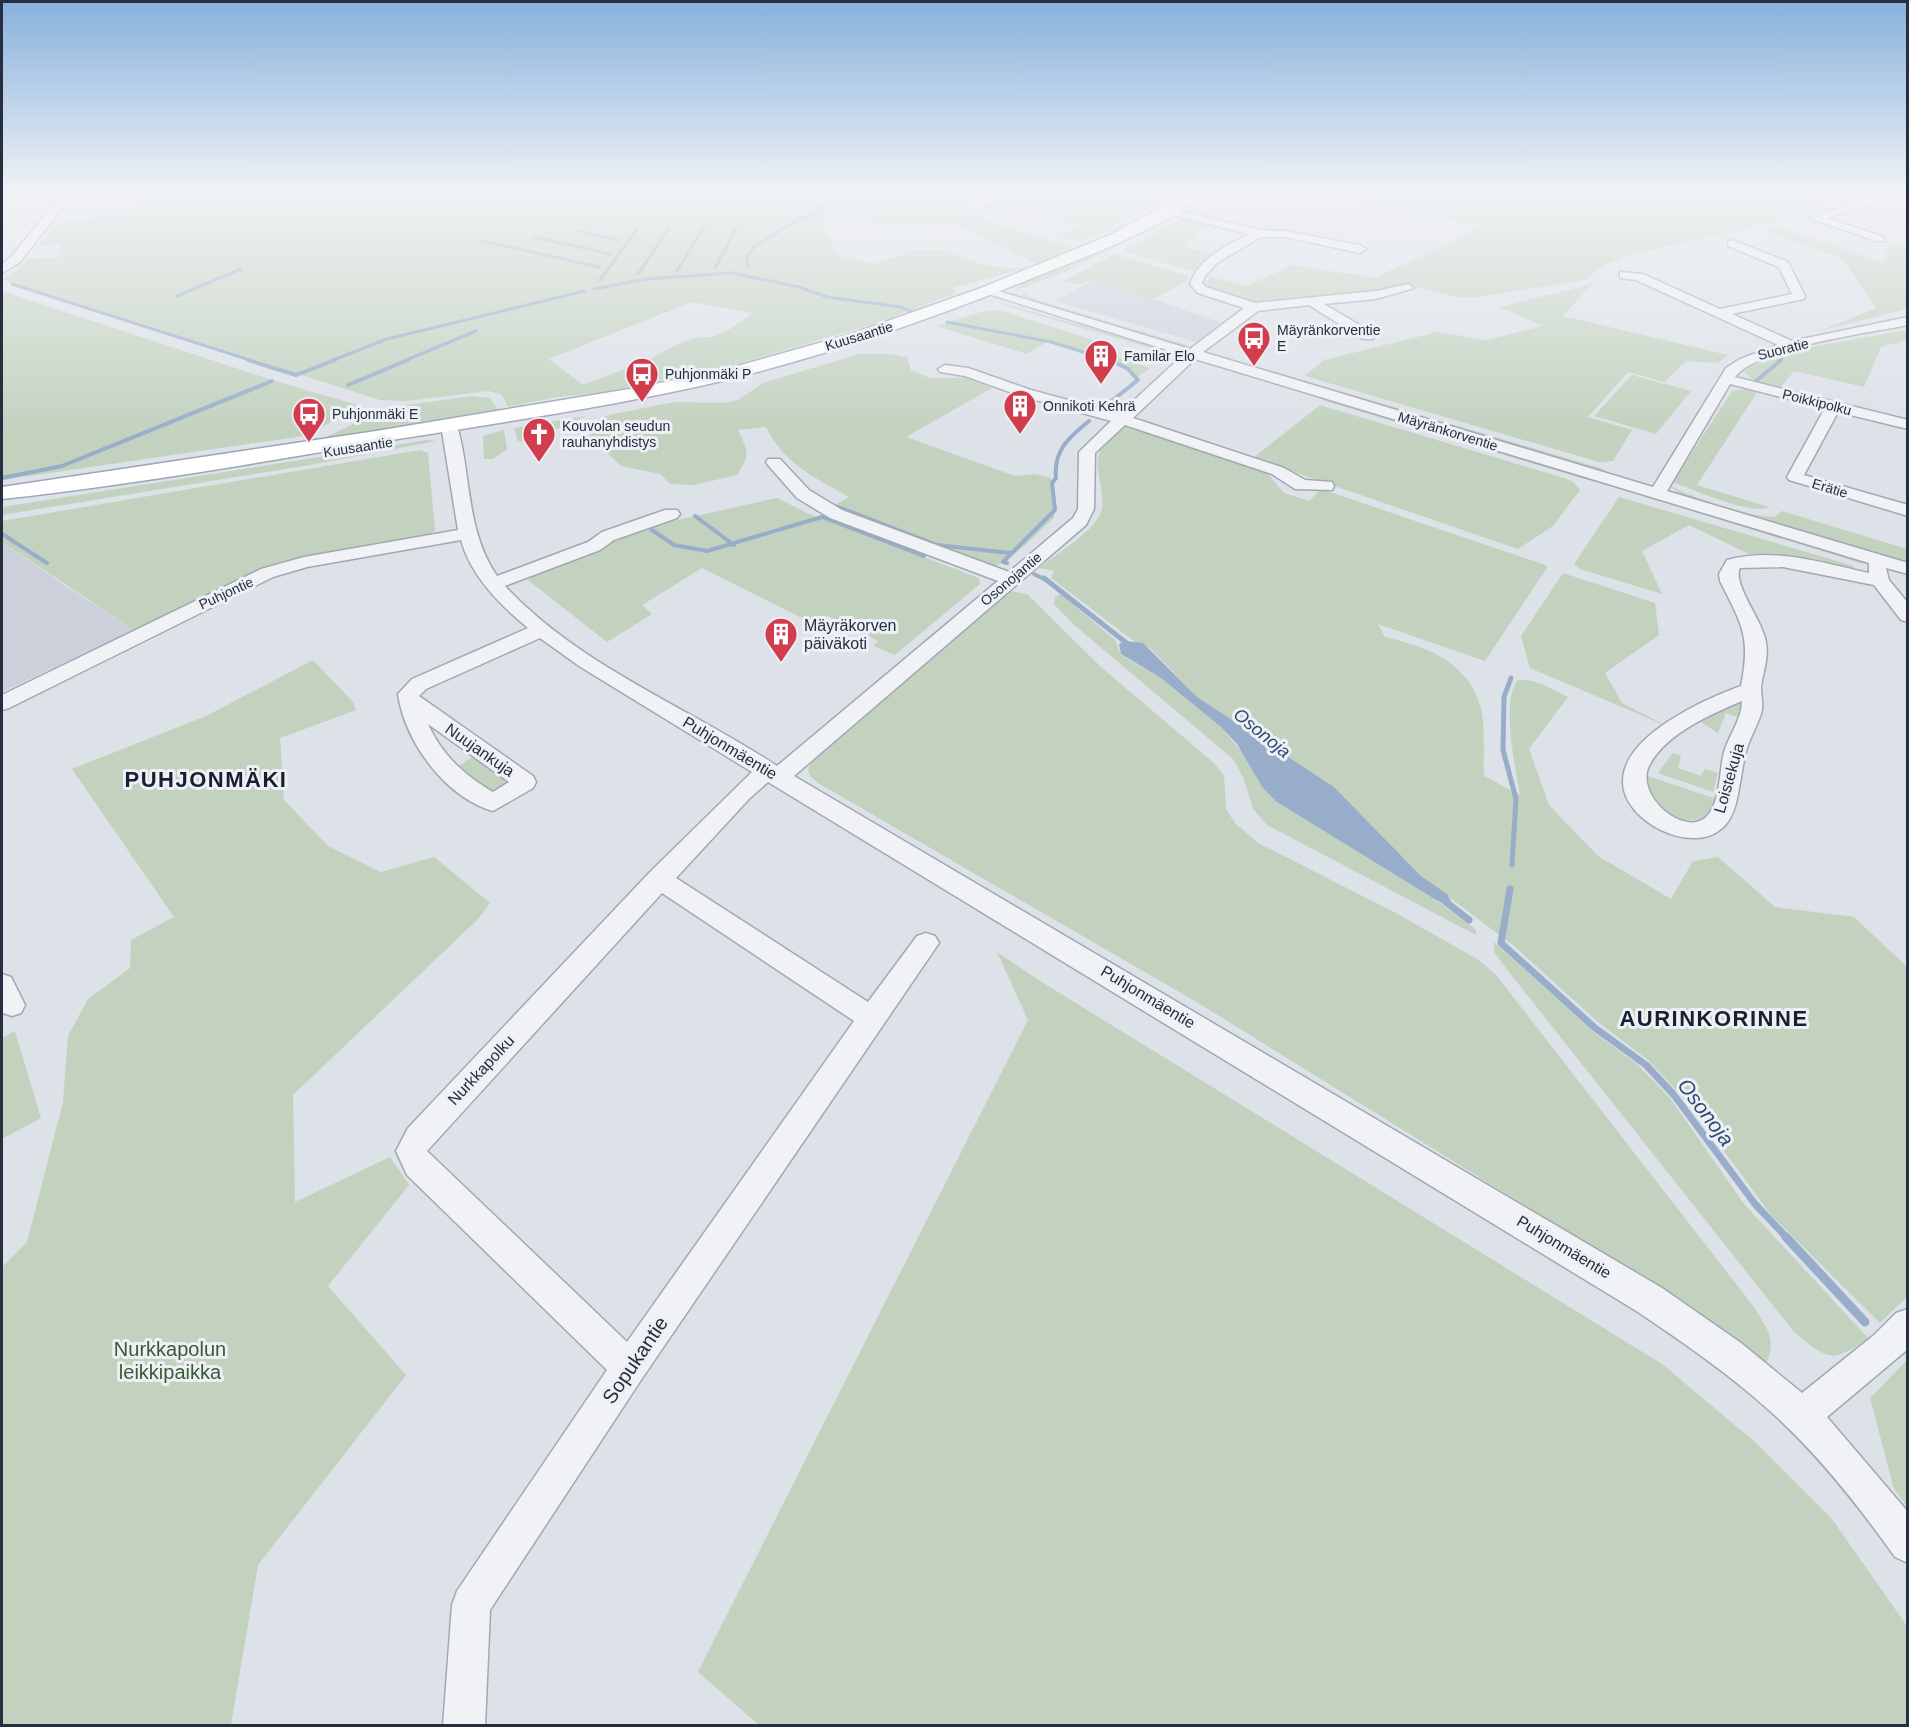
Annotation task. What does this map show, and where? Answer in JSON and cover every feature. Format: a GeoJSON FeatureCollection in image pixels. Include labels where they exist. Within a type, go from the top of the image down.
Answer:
{"type":"FeatureCollection","features":[{"type":"Feature","properties":{"kind":"main road","name":"Kuusaantie"},"geometry":{"type":"LineString","coordinates":[[2,502],[653,395],[677,385],[824,347],[988,292],[1032,274]]}},
{"type":"Feature","properties":{"kind":"main road","name":"Kuusaantie"},"geometry":{"type":"LineString","coordinates":[[2,493],[450,428]]}},
{"type":"Feature","properties":{"kind":"street"},"geometry":{"type":"LineString","coordinates":[[1201,274],[1197,277],[1196,284],[1202,290],[1254,307],[1376,295],[1408,288]]}},
{"type":"Feature","properties":{"kind":"street"},"geometry":{"type":"LineString","coordinates":[[1720,313],[1799,296],[1788,274]]}},
{"type":"Feature","properties":{"kind":"street"},"geometry":{"type":"LineString","coordinates":[[1624,275],[1639,277],[1791,346]]}},
{"type":"Feature","properties":{"kind":"street","name":"Mäyränkorventie"},"geometry":{"type":"LineString","coordinates":[[988,292],[1908,569]]}},
{"type":"Feature","properties":{"kind":"street"},"geometry":{"type":"LineString","coordinates":[[1312,302],[1368,336]]}},
{"type":"Feature","properties":{"kind":"street","name":"Osonojantie"},"geometry":{"type":"LineString","coordinates":[[773,773],[1084,516],[1087,502],[1087,452],[1192,354],[1254,307]]}},
{"type":"Feature","properties":{"kind":"street","name":"Suoratie"},"geometry":{"type":"LineString","coordinates":[[1657,493],[1731,371],[1748,358],[1791,346],[1908,321]]}},
{"type":"Feature","properties":{"kind":"street"},"geometry":{"type":"LineString","coordinates":[[945,369],[968,372],[1026,393],[1120,420],[1278,471],[1301,485],[1326,486]]}},
{"type":"Feature","properties":{"kind":"street","name":"Poikkipolku"},"geometry":{"type":"LineString","coordinates":[[1727,379],[1908,425]]}},
{"type":"Feature","properties":{"kind":"street","name":"Erätie"},"geometry":{"type":"LineString","coordinates":[[1833,407],[1795,477],[1908,511]]}},
{"type":"Feature","properties":{"kind":"street","name":"Puhjonmäentie"},"geometry":{"type":"LineString","coordinates":[[450,428],[457,451],[467,534],[472,551],[493,584],[541,630],[586,662],[1598,1266],[1692,1329],[1766,1385],[1801,1416],[1869,1491],[1908,1544]]}},
{"type":"Feature","properties":{"kind":"street"},"geometry":{"type":"LineString","coordinates":[[774,462],[803,494],[836,514],[1010,579]]}},
{"type":"Feature","properties":{"kind":"street"},"geometry":{"type":"LineString","coordinates":[[493,584],[594,546],[608,536],[671,514]]}},
{"type":"Feature","properties":{"kind":"street","name":"Puhjontie"},"geometry":{"type":"LineString","coordinates":[[2,703],[267,573],[304,562],[467,534]]}},
{"type":"Feature","properties":{"kind":"street"},"geometry":{"type":"LineString","coordinates":[[1876,559],[1880,581],[1908,616]]}},
{"type":"Feature","properties":{"kind":"street","name":"Loistekuja"},"geometry":{"type":"LineString","coordinates":[[1750,690],[1736,695],[1661,736],[1640,761],[1634,782],[1637,795],[1643,806],[1653,815],[1667,823],[1690,829],[1710,826],[1722,813],[1735,751],[1752,706],[1750,690],[1758,647],[1729,581],[1728,574],[1733,564],[1746,560],[1766,560],[1880,581]]}},
{"type":"Feature","properties":{"kind":"street"},"geometry":{"type":"LineString","coordinates":[[409,700],[408,694],[419,684],[541,630]]}},
{"type":"Feature","properties":{"kind":"street","name":"Nuujankuja"},"geometry":{"type":"LineString","coordinates":[[409,700],[525,782],[493,803],[478,794],[448,772],[430,751],[418,732],[409,700]]}},
{"type":"Feature","properties":{"kind":"street","name":"Nurkkapolku"},"geometry":{"type":"LineString","coordinates":[[629,1368],[418,1165],[411,1151],[418,1138],[749,785],[773,773]]}},
{"type":"Feature","properties":{"kind":"street"},"geometry":{"type":"LineString","coordinates":[[659,879],[871,1018]]}},
{"type":"Feature","properties":{"kind":"street","name":"Sopukantie"},"geometry":{"type":"LineString","coordinates":[[464,1725],[471,1605],[629,1368],[871,1018],[926,943]]}},
{"type":"Feature","properties":{"kind":"street"},"geometry":{"type":"LineString","coordinates":[[1801,1416],[1886,1347],[1908,1326]]}},
{"type":"Feature","properties":{"kind":"shaded area"},"geometry":{"type":"Polygon","coordinates":[[[1091,281],[1222,323],[1196,342],[1055,301],[1091,281]]]}},
{"type":"Feature","properties":{"kind":"shaded area"},"geometry":{"type":"Polygon","coordinates":[[[2,542],[64,585],[134,630],[2,692],[2,542]]]}},
{"type":"Feature","properties":{"kind":"green space"},"geometry":{"type":"Polygon","coordinates":[[[13,274],[1005,274],[953,288],[956,293],[880,322],[726,367],[645,383],[646,374],[641,364],[680,343],[699,337],[712,337],[730,329],[754,313],[692,302],[549,359],[583,385],[627,368],[641,378],[639,385],[508,407],[502,395],[489,391],[407,401],[380,400],[2,279],[13,274]]]}},
{"type":"Feature","properties":{"kind":"green space"},"geometry":{"type":"Polygon","coordinates":[[[1042,274],[1060,274],[1015,291],[1023,282],[1042,274]]]}},
{"type":"Feature","properties":{"kind":"green space"},"geometry":{"type":"Polygon","coordinates":[[[1077,274],[1180,274],[1188,276],[1189,280],[1153,299],[1091,281],[1077,284],[1063,281],[1077,274]]]}},
{"type":"Feature","properties":{"kind":"green space"},"geometry":{"type":"Polygon","coordinates":[[[1274,274],[1347,274],[1375,278],[1384,274],[1593,274],[1585,280],[1473,298],[1457,297],[1405,284],[1362,293],[1253,302],[1214,290],[1206,284],[1210,277],[1246,286],[1274,274]]]}},
{"type":"Feature","properties":{"kind":"green space"},"geometry":{"type":"Polygon","coordinates":[[[1853,274],[1907,274],[1907,309],[1820,331],[1876,308],[1853,274]]]}},
{"type":"Feature","properties":{"kind":"green space"},"geometry":{"type":"Polygon","coordinates":[[[1592,284],[1563,316],[1728,355],[1717,363],[1686,361],[1664,382],[1628,372],[1588,417],[1632,430],[1613,461],[1599,462],[1305,376],[1324,360],[1437,332],[1486,340],[1543,326],[1500,307],[1592,284]]]}},
{"type":"Feature","properties":{"kind":"green space"},"geometry":{"type":"Polygon","coordinates":[[[2,291],[275,381],[358,405],[358,409],[303,436],[2,480],[2,291]]]}},
{"type":"Feature","properties":{"kind":"green space"},"geometry":{"type":"Polygon","coordinates":[[[1024,294],[1043,302],[1190,346],[1182,347],[1081,317],[1020,295],[1024,294]]]}},
{"type":"Feature","properties":{"kind":"green space"},"geometry":{"type":"Polygon","coordinates":[[[1000,304],[1172,351],[1181,357],[1000,304]]]}},
{"type":"Feature","properties":{"kind":"green space"},"geometry":{"type":"Polygon","coordinates":[[[999,310],[1116,347],[1112,355],[1150,368],[1135,379],[1128,369],[1047,342],[1027,354],[936,326],[981,312],[999,310]]]}},
{"type":"Feature","properties":{"kind":"green space"},"geometry":{"type":"Polygon","coordinates":[[[1907,330],[1907,340],[1881,347],[1864,387],[1794,371],[1779,389],[1758,384],[1744,372],[1756,364],[1796,351],[1907,330]]]}},
{"type":"Feature","properties":{"kind":"green space"},"geometry":{"type":"Polygon","coordinates":[[[859,354],[891,354],[907,357],[911,370],[930,378],[966,378],[992,388],[906,437],[1015,476],[1035,474],[1051,478],[1054,518],[1015,554],[998,565],[990,567],[831,507],[849,497],[791,461],[766,427],[738,430],[744,443],[746,457],[737,475],[694,485],[670,484],[660,474],[621,466],[590,437],[596,421],[608,415],[675,402],[723,403],[738,400],[763,383],[859,354]]]}},
{"type":"Feature","properties":{"kind":"green space"},"geometry":{"type":"Polygon","coordinates":[[[1259,367],[1603,469],[1606,472],[1256,369],[1259,367]]]}},
{"type":"Feature","properties":{"kind":"green space"},"geometry":{"type":"Polygon","coordinates":[[[1632,375],[1691,391],[1656,434],[1594,416],[1632,375]]]}},
{"type":"Feature","properties":{"kind":"green space"},"geometry":{"type":"Polygon","coordinates":[[[1745,389],[1758,391],[1697,485],[1769,507],[1761,509],[1736,505],[1673,482],[1732,391],[1745,389]]]}},
{"type":"Feature","properties":{"kind":"green space"},"geometry":{"type":"Polygon","coordinates":[[[472,396],[490,398],[499,411],[336,439],[324,438],[386,408],[472,396]]]}},
{"type":"Feature","properties":{"kind":"green space"},"geometry":{"type":"Polygon","coordinates":[[[1324,397],[1582,476],[1581,478],[1322,400],[1324,397]]]}},
{"type":"Feature","properties":{"kind":"green space"},"geometry":{"type":"Polygon","coordinates":[[[1320,405],[1564,478],[1573,482],[1580,490],[1553,526],[1518,549],[1253,458],[1320,405]]]}},
{"type":"Feature","properties":{"kind":"green space"},"geometry":{"type":"Polygon","coordinates":[[[586,416],[531,441],[518,441],[514,428],[586,416]]]}},
{"type":"Feature","properties":{"kind":"green space"},"geometry":{"type":"Polygon","coordinates":[[[1125,426],[1265,471],[1284,493],[1309,501],[1321,489],[1548,566],[1485,661],[1378,624],[1385,637],[1428,650],[1453,665],[1464,675],[1473,688],[1483,719],[1484,776],[1520,795],[1511,736],[1510,703],[1518,680],[1544,685],[1568,697],[1529,749],[1549,805],[1598,856],[1671,899],[1693,861],[1718,857],[1775,907],[1854,917],[1907,967],[1907,1297],[1880,1323],[1771,1215],[1691,1106],[1649,1061],[1598,1022],[1514,946],[1421,876],[1334,787],[1197,697],[1150,648],[1135,642],[1051,578],[1054,571],[1039,568],[1083,535],[1097,519],[1102,504],[1098,469],[1100,452],[1108,439],[1125,426]]]}},
{"type":"Feature","properties":{"kind":"green space"},"geometry":{"type":"Polygon","coordinates":[[[504,430],[507,449],[493,459],[484,459],[483,436],[504,430]]]}},
{"type":"Feature","properties":{"kind":"green space"},"geometry":{"type":"Polygon","coordinates":[[[427,440],[436,441],[310,465],[2,515],[2,507],[427,440]]]}},
{"type":"Feature","properties":{"kind":"green space"},"geometry":{"type":"Polygon","coordinates":[[[420,450],[428,453],[435,531],[424,537],[335,552],[216,592],[134,630],[2,542],[2,521],[420,450]]]}},
{"type":"Feature","properties":{"kind":"green space"},"geometry":{"type":"Polygon","coordinates":[[[1670,486],[1737,510],[1775,517],[1782,511],[1907,549],[1907,563],[1682,496],[1670,486]]]}},
{"type":"Feature","properties":{"kind":"green space"},"geometry":{"type":"Polygon","coordinates":[[[1625,490],[1858,557],[1864,562],[1863,564],[1625,490]]]}},
{"type":"Feature","properties":{"kind":"green space"},"geometry":{"type":"Polygon","coordinates":[[[1619,497],[1854,566],[1853,572],[1767,555],[1749,554],[1689,525],[1642,551],[1662,594],[1580,569],[1574,564],[1619,497]]]}},
{"type":"Feature","properties":{"kind":"green space"},"geometry":{"type":"Polygon","coordinates":[[[777,498],[807,513],[979,578],[980,584],[895,655],[874,646],[878,641],[828,616],[814,624],[702,568],[642,605],[652,614],[607,642],[528,580],[533,575],[655,525],[777,498]]]}},
{"type":"Feature","properties":{"kind":"green space"},"geometry":{"type":"Polygon","coordinates":[[[1563,573],[1655,603],[1659,635],[1605,673],[1622,703],[1669,727],[1530,668],[1521,636],[1563,573]]]}},
{"type":"Feature","properties":{"kind":"green space"},"geometry":{"type":"Polygon","coordinates":[[[1009,591],[1027,594],[1102,668],[1214,763],[1224,776],[1226,809],[1235,823],[1258,843],[1394,912],[1479,960],[1496,975],[1754,1307],[1769,1334],[1771,1348],[1766,1364],[1653,1285],[1195,1001],[812,778],[808,771],[812,761],[1009,591]]]}},
{"type":"Feature","properties":{"kind":"green space"},"geometry":{"type":"Polygon","coordinates":[[[1061,594],[1115,640],[1121,654],[1161,678],[1221,727],[1246,757],[1476,930],[1476,935],[1267,825],[1253,809],[1244,779],[1233,759],[1073,624],[1054,604],[1055,597],[1061,594]]]}},
{"type":"Feature","properties":{"kind":"green space","name":"Nurkkapolun leikkipaikka"},"geometry":{"type":"Polygon","coordinates":[[[313,660],[353,702],[356,710],[280,738],[284,800],[328,846],[381,872],[434,857],[490,903],[478,919],[293,1095],[295,1202],[390,1157],[409,1185],[328,1286],[406,1375],[258,1565],[231,1725],[2,1725],[2,1267],[27,1242],[63,1102],[68,1036],[88,999],[130,968],[131,940],[174,917],[72,769],[206,716],[313,660]]]}},
{"type":"Feature","properties":{"kind":"green space"},"geometry":{"type":"Polygon","coordinates":[[[1738,702],[1745,704],[1742,719],[1726,713],[1718,733],[1701,722],[1738,702]]]}},
{"type":"Feature","properties":{"kind":"green space"},"geometry":{"type":"Polygon","coordinates":[[[1673,753],[1681,756],[1678,768],[1701,776],[1705,769],[1718,773],[1713,792],[1658,773],[1673,753]]]}},
{"type":"Feature","properties":{"kind":"green space"},"geometry":{"type":"Polygon","coordinates":[[[475,755],[507,777],[507,786],[491,793],[455,769],[475,755]]]}},
{"type":"Feature","properties":{"kind":"green space"},"geometry":{"type":"Polygon","coordinates":[[[1642,774],[1716,799],[1715,810],[1708,818],[1680,821],[1652,807],[1642,774]]]}},
{"type":"Feature","properties":{"kind":"green space"},"geometry":{"type":"Polygon","coordinates":[[[1494,942],[1596,1034],[1637,1064],[1670,1098],[1744,1204],[1868,1338],[1846,1352],[1830,1355],[1815,1348],[1794,1332],[1509,972],[1494,952],[1494,942]]]}},
{"type":"Feature","properties":{"kind":"green space"},"geometry":{"type":"Polygon","coordinates":[[[997,952],[1040,981],[1662,1364],[1755,1442],[1832,1519],[1907,1626],[1907,1725],[759,1725],[698,1672],[1028,1020],[997,952]]]}},
{"type":"Feature","properties":{"kind":"green space"},"geometry":{"type":"Polygon","coordinates":[[[15,1031],[41,1118],[2,1139],[2,1038],[15,1031]]]}},
{"type":"Feature","properties":{"kind":"green space"},"geometry":{"type":"Polygon","coordinates":[[[1907,1360],[1907,1506],[1894,1489],[1870,1398],[1907,1360]]]}},
{"type":"Feature","properties":{"kind":"water"},"geometry":{"type":"Polygon","coordinates":[[[1125,641],[1143,643],[1197,697],[1334,787],[1421,876],[1447,894],[1451,901],[1448,903],[1438,901],[1277,802],[1263,788],[1237,744],[1221,727],[1161,678],[1121,654],[1119,644],[1125,641]]]}},
{"type":"Feature","properties":{"kind":"waterway"},"geometry":{"type":"LineString","coordinates":[[177,296],[230,274]]}},
{"type":"Feature","properties":{"kind":"waterway"},"geometry":{"type":"LineString","coordinates":[[600,280],[605,274]]}},
{"type":"Feature","properties":{"kind":"waterway"},"geometry":{"type":"LineString","coordinates":[[594,289],[647,279],[724,274]]}},
{"type":"Feature","properties":{"kind":"waterway"},"geometry":{"type":"LineString","coordinates":[[735,274],[799,287],[827,297],[901,307],[912,312]]}},
{"type":"Feature","properties":{"kind":"waterway"},"geometry":{"type":"LineString","coordinates":[[12,284],[253,361]]}},
{"type":"Feature","properties":{"kind":"waterway"},"geometry":{"type":"LineString","coordinates":[[331,361],[387,339],[585,291]]}},
{"type":"Feature","properties":{"kind":"waterway","name":"Osonoja"},"geometry":{"type":"LineString","coordinates":[[947,322],[1051,342],[1110,360]]}},
{"type":"Feature","properties":{"kind":"waterway"},"geometry":{"type":"LineString","coordinates":[[404,361],[476,331]]}},
{"type":"Feature","properties":{"kind":"waterway"},"geometry":{"type":"LineString","coordinates":[[248,360],[296,375],[335,360]]}},
{"type":"Feature","properties":{"kind":"waterway"},"geometry":{"type":"LineString","coordinates":[[348,385],[408,360]]}},
{"type":"Feature","properties":{"kind":"waterway","name":"Osonoja"},"geometry":{"type":"LineString","coordinates":[[1104,407],[1138,380],[1128,369],[1110,360]]}},
{"type":"Feature","properties":{"kind":"waterway"},"geometry":{"type":"LineString","coordinates":[[1756,381],[1781,360]]}},
{"type":"Feature","properties":{"kind":"waterway"},"geometry":{"type":"LineString","coordinates":[[2,478],[62,466],[272,381]]}},
{"type":"Feature","properties":{"kind":"waterway","name":"Osonoja"},"geometry":{"type":"LineString","coordinates":[[1007,563],[1003,562],[1055,510],[1052,483],[1056,478],[1060,452],[1069,439],[1089,421]]}},
{"type":"Feature","properties":{"kind":"waterway"},"geometry":{"type":"LineString","coordinates":[[838,507],[937,545],[1010,553]]}},
{"type":"Feature","properties":{"kind":"waterway"},"geometry":{"type":"LineString","coordinates":[[695,516],[732,544]]}},
{"type":"Feature","properties":{"kind":"waterway"},"geometry":{"type":"LineString","coordinates":[[732,544],[822,517],[924,556]]}},
{"type":"Feature","properties":{"kind":"waterway"},"geometry":{"type":"LineString","coordinates":[[652,530],[674,545],[707,551],[732,544]]}},
{"type":"Feature","properties":{"kind":"waterway"},"geometry":{"type":"LineString","coordinates":[[2,534],[47,563]]}},
{"type":"Feature","properties":{"kind":"waterway","name":"Osonoja"},"geometry":{"type":"LineString","coordinates":[[1034,574],[1046,580]]}},
{"type":"Feature","properties":{"kind":"waterway","name":"Osonoja"},"geometry":{"type":"LineString","coordinates":[[1044,578],[1129,645]]}},
{"type":"Feature","properties":{"kind":"waterway"},"geometry":{"type":"LineString","coordinates":[[1511,678],[1504,697],[1503,750],[1516,799],[1512,865]]}},
{"type":"Feature","properties":{"kind":"waterway","name":"Osonoja"},"geometry":{"type":"LineString","coordinates":[[1510,889],[1501,943],[1595,1028],[1646,1065],[1674,1095],[1755,1204],[1788,1239]]}},
{"type":"Feature","properties":{"kind":"waterway","name":"Osonoja"},"geometry":{"type":"LineString","coordinates":[[1442,899],[1469,920]]}},
{"type":"Feature","properties":{"kind":"waterway","name":"Osonoja"},"geometry":{"type":"LineString","coordinates":[[1786,1237],[1865,1322]]}},
{"type":"Feature","properties":{"kind":"place","name":"Mäyränkorventie E"},"geometry":{"type":"Point","coordinates":[1254,367]}},
{"type":"Feature","properties":{"kind":"place","name":"Familar Elo"},"geometry":{"type":"Point","coordinates":[1101,385]}},
{"type":"Feature","properties":{"kind":"place","name":"Puhjonmäki P"},"geometry":{"type":"Point","coordinates":[642,403]}},
{"type":"Feature","properties":{"kind":"place","name":"Onnikoti Kehrä"},"geometry":{"type":"Point","coordinates":[1020,435]}},
{"type":"Feature","properties":{"kind":"place","name":"Puhjonmäki E"},"geometry":{"type":"Point","coordinates":[309,443]}},
{"type":"Feature","properties":{"kind":"place","name":"Kouvolan seudun rauhanyhdistys"},"geometry":{"type":"Point","coordinates":[539,463]}},
{"type":"Feature","properties":{"kind":"place","name":"Mäyräkorven päiväkoti"},"geometry":{"type":"Point","coordinates":[781,663]}},
{"type":"Feature","properties":{"kind":"district","name":"PUHJONMÄKI"},"geometry":{"type":"Point","coordinates":[206,779]}},
{"type":"Feature","properties":{"kind":"district","name":"AURINKORINNE"},"geometry":{"type":"Point","coordinates":[1714,1018]}}]}
